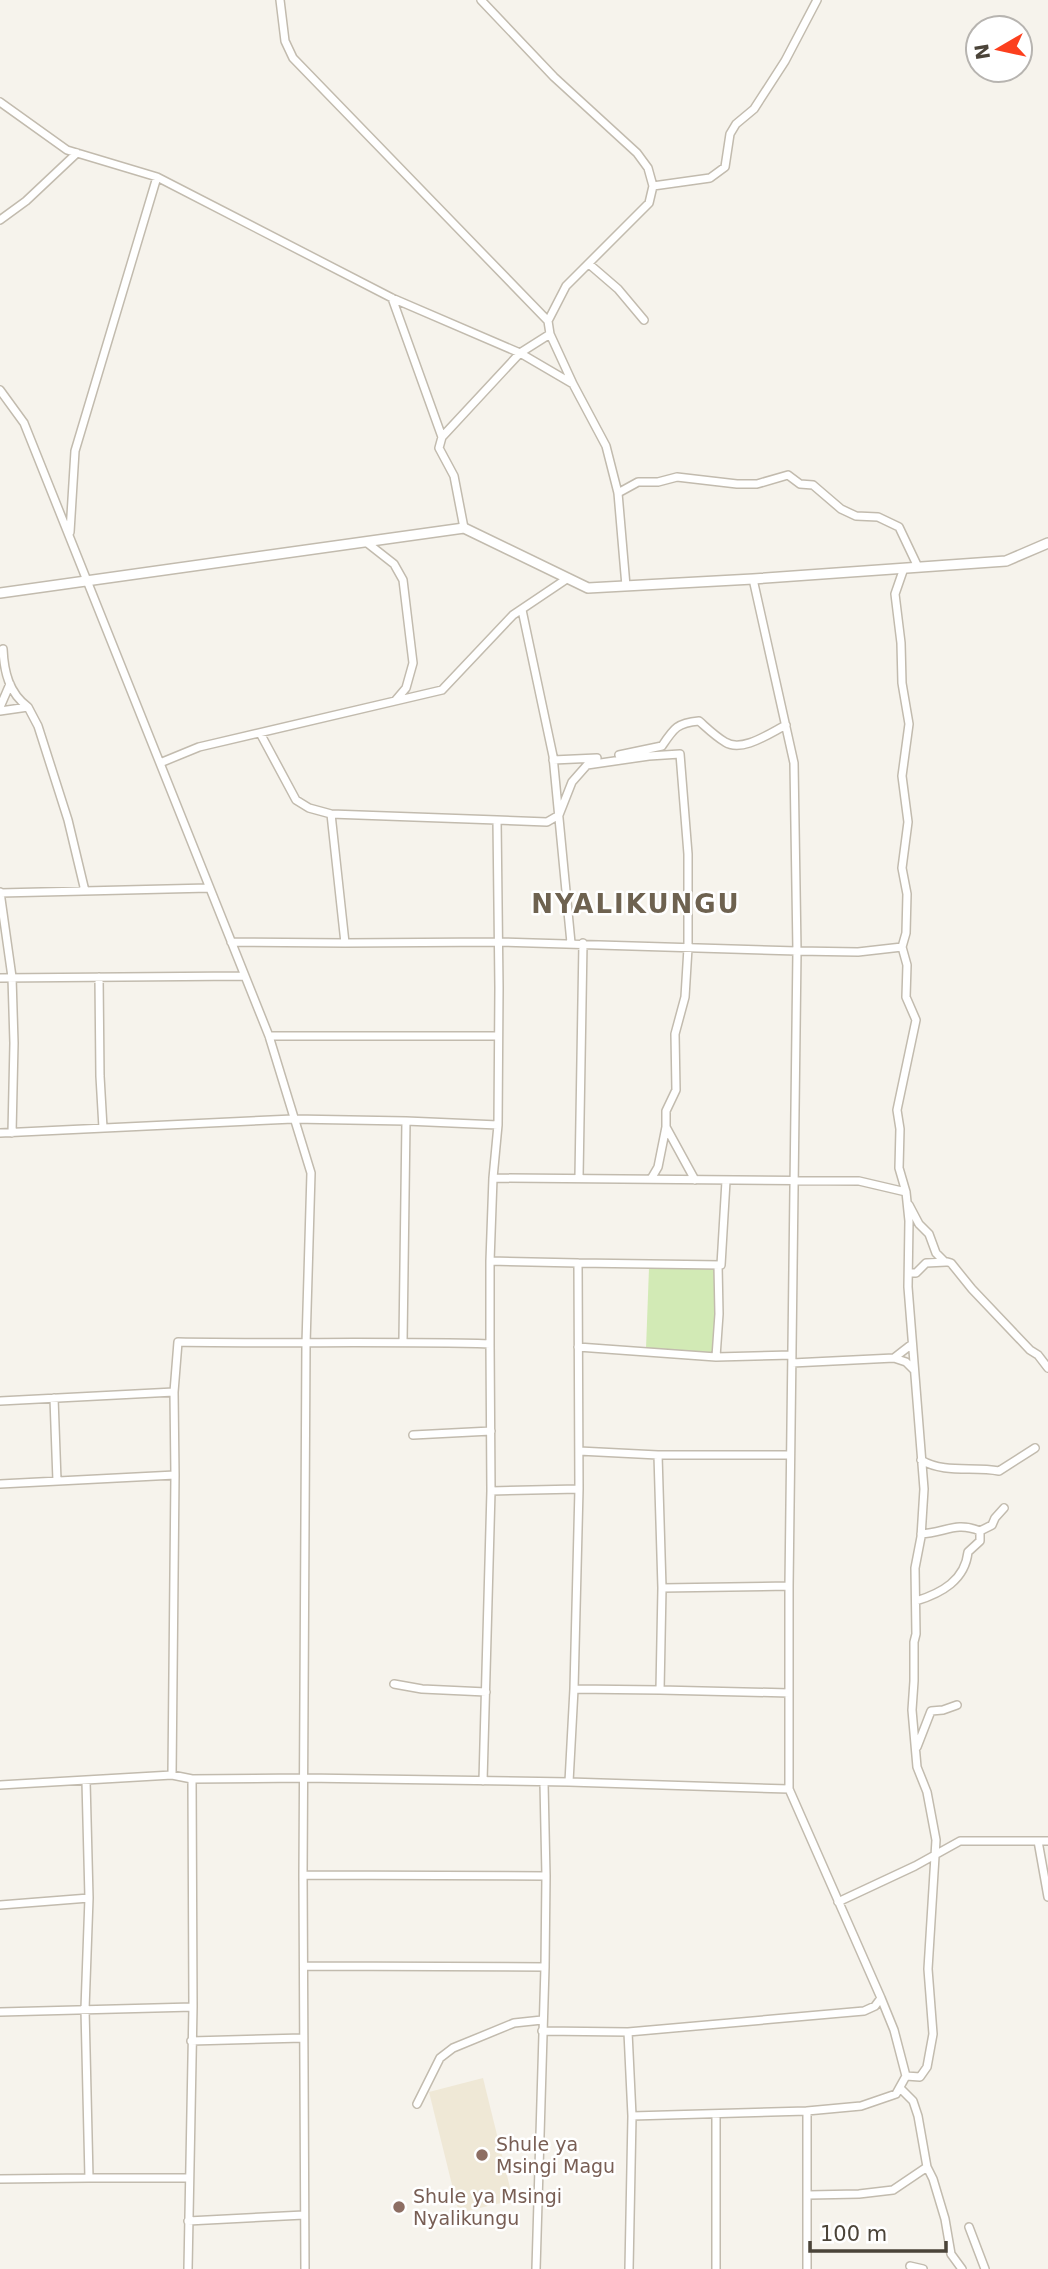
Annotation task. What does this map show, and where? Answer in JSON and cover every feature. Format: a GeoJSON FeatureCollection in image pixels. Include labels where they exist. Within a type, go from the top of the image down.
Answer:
{"type":"FeatureCollection","features":[{"type":"Feature","properties":{"kind":"street"},"geometry":{"type":"LineString","coordinates":[[280,0],[285,41],[293,58],[548,321],[550,334],[573,384],[606,446],[618,494],[626,586]]}},
{"type":"Feature","properties":{"kind":"street"},"geometry":{"type":"LineString","coordinates":[[481,0],[554,77],[637,153],[648,168],[653,186],[649,203],[566,286],[548,321]]}},
{"type":"Feature","properties":{"kind":"street"},"geometry":{"type":"LineString","coordinates":[[653,186],[710,178],[725,167],[730,134],[736,124],[754,109],[785,61],[817,0]]}},
{"type":"Feature","properties":{"kind":"street"},"geometry":{"type":"LineString","coordinates":[[0,102],[67,150],[157,177],[392,298],[520,353],[573,384]]}},
{"type":"Feature","properties":{"kind":"street"},"geometry":{"type":"LineString","coordinates":[[0,220],[26,201],[77,153]]}},
{"type":"Feature","properties":{"kind":"street"},"geometry":{"type":"LineString","coordinates":[[69,537],[75,451],[157,177]]}},
{"type":"Feature","properties":{"kind":"street"},"geometry":{"type":"LineString","coordinates":[[589,264],[618,289],[644,320]]}},
{"type":"Feature","properties":{"kind":"street"},"geometry":{"type":"LineString","coordinates":[[392,298],[442,437]]}},
{"type":"Feature","properties":{"kind":"street"},"geometry":{"type":"LineString","coordinates":[[464,528],[454,477],[439,447],[442,437],[520,353],[550,334]]}},
{"type":"Feature","properties":{"kind":"street"},"geometry":{"type":"LineString","coordinates":[[0,390],[24,423],[269,1036],[311,1173],[306,1344],[303,1875],[305,2269]]}},
{"type":"Feature","properties":{"kind":"street"},"geometry":{"type":"LineString","coordinates":[[618,494],[638,482],[658,482],[677,477],[757,484],[788,475],[800,484],[813,485],[841,509],[856,516],[878,517],[899,527],[918,567]]}},
{"type":"Feature","properties":{"kind":"street"},"geometry":{"type":"LineString","coordinates":[[0,593],[464,528],[588,588],[1006,561],[1048,543]]}},
{"type":"Feature","properties":{"kind":"street"},"geometry":{"type":"LineString","coordinates":[[366,542],[394,564],[403,580],[414,663],[406,688],[394,702]]}},
{"type":"Feature","properties":{"kind":"street"},"geometry":{"type":"LineString","coordinates":[[904,568],[895,594],[901,643],[902,683],[909,724],[902,776],[908,822],[902,868],[907,894],[906,933],[902,947],[907,965],[906,997],[916,1020],[897,1110],[900,1129],[899,1168],[907,1202],[912,1344],[924,1489],[921,1534],[915,1568],[914,1690],[911,1704],[917,1767],[933,1818],[935,1854],[928,1969],[933,2034],[927,2067],[920,2077],[906,2076]]}},
{"type":"Feature","properties":{"kind":"street"},"geometry":{"type":"LineString","coordinates":[[160,763],[199,747],[442,690],[513,615],[568,578]]}},
{"type":"Feature","properties":{"kind":"street"},"geometry":{"type":"LineString","coordinates":[[632,2116],[716,2115],[861,2106],[897,2094],[906,2076],[894,2030],[881,1998],[789,1789],[790,1455],[797,951],[794,762],[754,579]]}},
{"type":"Feature","properties":{"kind":"street"},"geometry":{"type":"LineString","coordinates":[[522,610],[553,760],[571,943]]}},
{"type":"Feature","properties":{"kind":"street"},"geometry":{"type":"LineString","coordinates":[[3,649],[4,670],[10,684],[17,699],[28,707],[38,726],[65,808],[85,891]]}},
{"type":"Feature","properties":{"kind":"street"},"geometry":{"type":"LineString","coordinates":[[10,684],[0,708],[28,707]]}},
{"type":"Feature","properties":{"kind":"street"},"geometry":{"type":"LineString","coordinates":[[553,760],[592,759],[662,746],[682,722],[699,721],[726,744],[740,745],[786,725]]}},
{"type":"Feature","properties":{"kind":"street"},"geometry":{"type":"LineString","coordinates":[[260,733],[296,800],[309,808],[331,814],[547,822],[558,815],[572,782],[587,765],[680,754],[689,862],[685,997],[675,1034],[676,1090],[666,1111],[660,1159],[652,1179]]}},
{"type":"Feature","properties":{"kind":"street"},"geometry":{"type":"LineString","coordinates":[[331,814],[345,943]]}},
{"type":"Feature","properties":{"kind":"street"},"geometry":{"type":"LineString","coordinates":[[483,1781],[491,1491],[490,1261],[498,1125],[497,820]]}},
{"type":"Feature","properties":{"kind":"street"},"geometry":{"type":"LineString","coordinates":[[12,1133],[12,977],[0,893],[209,888]]}},
{"type":"Feature","properties":{"kind":"street"},"geometry":{"type":"LineString","coordinates":[[230,942],[583,943],[858,953],[902,947]]}},
{"type":"Feature","properties":{"kind":"street"},"geometry":{"type":"LineString","coordinates":[[579,1177],[583,943]]}},
{"type":"Feature","properties":{"kind":"street"},"geometry":{"type":"LineString","coordinates":[[99,976],[103,1128]]}},
{"type":"Feature","properties":{"kind":"street"},"geometry":{"type":"LineString","coordinates":[[0,978],[244,976]]}},
{"type":"Feature","properties":{"kind":"street"},"geometry":{"type":"LineString","coordinates":[[269,1036],[497,1036]]}},
{"type":"Feature","properties":{"kind":"street"},"geometry":{"type":"LineString","coordinates":[[0,1133],[293,1119],[498,1125]]}},
{"type":"Feature","properties":{"kind":"street"},"geometry":{"type":"LineString","coordinates":[[403,1341],[406,1121]]}},
{"type":"Feature","properties":{"kind":"street"},"geometry":{"type":"LineString","coordinates":[[666,1127],[695,1180]]}},
{"type":"Feature","properties":{"kind":"street"},"geometry":{"type":"LineString","coordinates":[[493,1178],[859,1181],[906,1192]]}},
{"type":"Feature","properties":{"kind":"street"},"geometry":{"type":"LineString","coordinates":[[716,1357],[718,1265],[726,1181]]}},
{"type":"Feature","properties":{"kind":"street"},"geometry":{"type":"LineString","coordinates":[[907,1202],[919,1224],[929,1234],[936,1253],[951,1263],[972,1289],[1048,1368]]}},
{"type":"Feature","properties":{"kind":"street"},"geometry":{"type":"LineString","coordinates":[[490,1261],[718,1265]]}},
{"type":"Feature","properties":{"kind":"street"},"geometry":{"type":"LineString","coordinates":[[909,1273],[916,1273],[926,1263],[947,1262]]}},
{"type":"Feature","properties":{"kind":"street"},"geometry":{"type":"LineString","coordinates":[[569,1782],[579,1489],[578,1263]]}},
{"type":"Feature","properties":{"kind":"street"},"geometry":{"type":"LineString","coordinates":[[172,1775],[174,1392],[178,1342],[306,1344],[403,1341],[490,1344]]}},
{"type":"Feature","properties":{"kind":"street"},"geometry":{"type":"LineString","coordinates":[[894,1359],[912,1344]]}},
{"type":"Feature","properties":{"kind":"street"},"geometry":{"type":"LineString","coordinates":[[578,1347],[716,1357],[894,1359],[906,1362],[914,1371]]}},
{"type":"Feature","properties":{"kind":"street"},"geometry":{"type":"LineString","coordinates":[[0,1401],[174,1392]]}},
{"type":"Feature","properties":{"kind":"street"},"geometry":{"type":"LineString","coordinates":[[54,1398],[57,1481]]}},
{"type":"Feature","properties":{"kind":"street"},"geometry":{"type":"LineString","coordinates":[[413,1435],[491,1431]]}},
{"type":"Feature","properties":{"kind":"street"},"geometry":{"type":"LineString","coordinates":[[921,1460],[932,1466],[948,1469],[999,1471],[1035,1448]]}},
{"type":"Feature","properties":{"kind":"street"},"geometry":{"type":"LineString","coordinates":[[579,1451],[658,1455],[790,1455]]}},
{"type":"Feature","properties":{"kind":"street"},"geometry":{"type":"LineString","coordinates":[[658,1455],[662,1588],[660,1690]]}},
{"type":"Feature","properties":{"kind":"street"},"geometry":{"type":"LineString","coordinates":[[0,1484],[175,1475]]}},
{"type":"Feature","properties":{"kind":"street"},"geometry":{"type":"LineString","coordinates":[[491,1491],[579,1489]]}},
{"type":"Feature","properties":{"kind":"street"},"geometry":{"type":"LineString","coordinates":[[921,1534],[965,1525],[980,1531],[992,1525],[1004,1508]]}},
{"type":"Feature","properties":{"kind":"street"},"geometry":{"type":"LineString","coordinates":[[916,1601],[938,1594],[958,1578],[966,1566],[968,1552],[980,1541],[980,1531]]}},
{"type":"Feature","properties":{"kind":"street"},"geometry":{"type":"LineString","coordinates":[[662,1588],[789,1586]]}},
{"type":"Feature","properties":{"kind":"street"},"geometry":{"type":"LineString","coordinates":[[394,1684],[422,1689],[486,1692]]}},
{"type":"Feature","properties":{"kind":"street"},"geometry":{"type":"LineString","coordinates":[[574,1689],[789,1693]]}},
{"type":"Feature","properties":{"kind":"street"},"geometry":{"type":"LineString","coordinates":[[916,1751],[931,1711],[957,1705]]}},
{"type":"Feature","properties":{"kind":"street"},"geometry":{"type":"LineString","coordinates":[[0,1785],[172,1775],[192,1779],[569,1782],[789,1789]]}},
{"type":"Feature","properties":{"kind":"street"},"geometry":{"type":"LineString","coordinates":[[188,2269],[193,2007],[192,1779]]}},
{"type":"Feature","properties":{"kind":"street"},"geometry":{"type":"LineString","coordinates":[[86,1781],[89,1898],[85,2008],[89,2178]]}},
{"type":"Feature","properties":{"kind":"street"},"geometry":{"type":"LineString","coordinates":[[537,2269],[545,1967],[544,1783]]}},
{"type":"Feature","properties":{"kind":"street"},"geometry":{"type":"LineString","coordinates":[[838,1902],[960,1841],[1048,1841]]}},
{"type":"Feature","properties":{"kind":"street"},"geometry":{"type":"LineString","coordinates":[[1038,1841],[1048,1897]]}},
{"type":"Feature","properties":{"kind":"street"},"geometry":{"type":"LineString","coordinates":[[303,1875],[546,1876]]}},
{"type":"Feature","properties":{"kind":"street"},"geometry":{"type":"LineString","coordinates":[[0,1905],[89,1898]]}},
{"type":"Feature","properties":{"kind":"street"},"geometry":{"type":"LineString","coordinates":[[305,1966],[545,1967]]}},
{"type":"Feature","properties":{"kind":"street"},"geometry":{"type":"LineString","coordinates":[[542,2031],[628,2032],[864,2011],[875,2006],[881,1998]]}},
{"type":"Feature","properties":{"kind":"street"},"geometry":{"type":"LineString","coordinates":[[0,2012],[193,2007]]}},
{"type":"Feature","properties":{"kind":"street"},"geometry":{"type":"LineString","coordinates":[[417,2104],[440,2058],[453,2048],[514,2023],[542,2020]]}},
{"type":"Feature","properties":{"kind":"street"},"geometry":{"type":"LineString","coordinates":[[628,2032],[632,2116],[629,2269]]}},
{"type":"Feature","properties":{"kind":"street"},"geometry":{"type":"LineString","coordinates":[[191,2041],[303,2038]]}},
{"type":"Feature","properties":{"kind":"street"},"geometry":{"type":"LineString","coordinates":[[900,2088],[913,2101],[927,2167],[945,2220],[951,2254],[960,2268]]}},
{"type":"Feature","properties":{"kind":"street"},"geometry":{"type":"LineString","coordinates":[[807,2111],[807,2269]]}},
{"type":"Feature","properties":{"kind":"street"},"geometry":{"type":"LineString","coordinates":[[716,2115],[716,2269]]}},
{"type":"Feature","properties":{"kind":"street"},"geometry":{"type":"LineString","coordinates":[[809,2195],[893,2190],[927,2167]]}},
{"type":"Feature","properties":{"kind":"street"},"geometry":{"type":"LineString","coordinates":[[0,2179],[189,2178]]}},
{"type":"Feature","properties":{"kind":"street"},"geometry":{"type":"LineString","coordinates":[[188,2221],[304,2215]]}},
{"type":"Feature","properties":{"kind":"street"},"geometry":{"type":"LineString","coordinates":[[969,2227],[985,2269]]}},
{"type":"Feature","properties":{"kind":"street"},"geometry":{"type":"LineString","coordinates":[[910,2266],[923,2269]]}},
{"type":"Feature","properties":{"kind":"shaded area"},"geometry":{"type":"Polygon","coordinates":[[[483,2078],[513,2200],[459,2213],[429,2092],[483,2078]]]}},
{"type":"Feature","properties":{"kind":"green space"},"geometry":{"type":"Polygon","coordinates":[[[718,1265],[714,1353],[646,1349],[649,1268],[718,1265]]]}},
{"type":"Feature","properties":{"kind":"place","name":"Shule ya Msingi Magu"},"geometry":{"type":"Point","coordinates":[482,2155]}},
{"type":"Feature","properties":{"kind":"place","name":"Shule ya Msingi Nyalikungu"},"geometry":{"type":"Point","coordinates":[399,2207]}},
{"type":"Feature","properties":{"kind":"district","name":"NYALIKUNGU"},"geometry":{"type":"Point","coordinates":[636,904]}}]}
